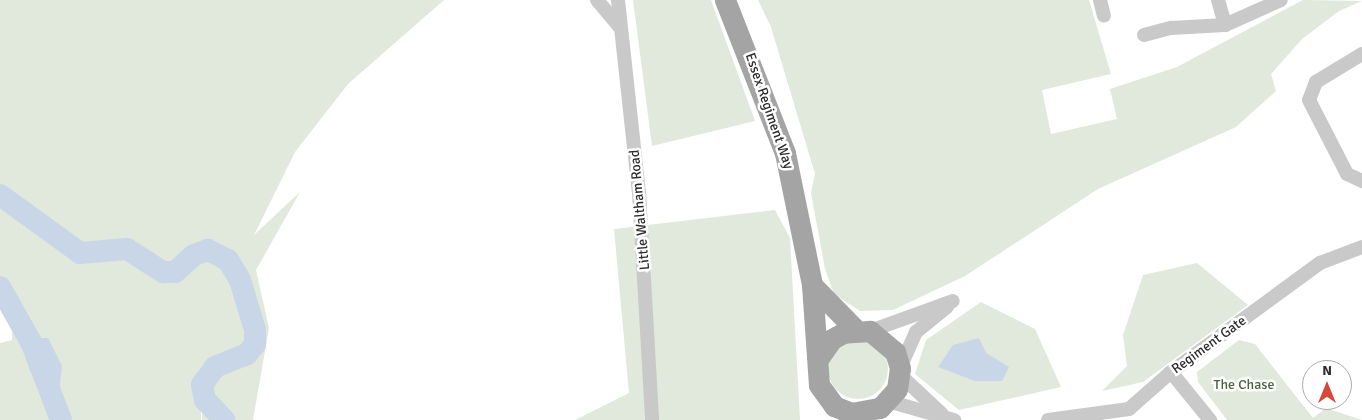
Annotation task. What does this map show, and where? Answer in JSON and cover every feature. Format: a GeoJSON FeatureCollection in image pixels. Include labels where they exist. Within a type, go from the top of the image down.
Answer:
{"type":"FeatureCollection","features":[{"type":"Feature","properties":{"kind":"main road","name":"Essex Regiment Way"},"geometry":{"type":"LineString","coordinates":[[725,0],[785,153],[812,285],[819,385],[834,413],[852,413],[868,416],[888,401]]}},
{"type":"Feature","properties":{"kind":"main road"},"geometry":{"type":"LineString","coordinates":[[812,285],[863,331],[890,345],[900,371],[888,401]]}},
{"type":"Feature","properties":{"kind":"main road"},"geometry":{"type":"LineString","coordinates":[[818,359],[832,339],[863,331]]}},
{"type":"Feature","properties":{"kind":"street"},"geometry":{"type":"LineString","coordinates":[[598,0],[620,28]]}},
{"type":"Feature","properties":{"kind":"street","name":"Little Waltham Road"},"geometry":{"type":"LineString","coordinates":[[618,0],[639,192],[652,420]]}},
{"type":"Feature","properties":{"kind":"street"},"geometry":{"type":"LineString","coordinates":[[1100,0],[1104,16]]}},
{"type":"Feature","properties":{"kind":"street"},"geometry":{"type":"LineString","coordinates":[[1218,0],[1225,25]]}},
{"type":"Feature","properties":{"kind":"street"},"geometry":{"type":"LineString","coordinates":[[1144,35],[1172,28],[1225,25],[1281,0]]}},
{"type":"Feature","properties":{"kind":"street"},"geometry":{"type":"LineString","coordinates":[[1362,54],[1316,82],[1309,93],[1311,108],[1347,174],[1362,181]]}},
{"type":"Feature","properties":{"kind":"street","name":"Regiment Gate"},"geometry":{"type":"LineString","coordinates":[[1048,420],[1129,408],[1170,372],[1320,263],[1362,247]]}},
{"type":"Feature","properties":{"kind":"street"},"geometry":{"type":"LineString","coordinates":[[863,331],[953,301],[916,332],[900,371],[950,419]]}},
{"type":"Feature","properties":{"kind":"street"},"geometry":{"type":"LineString","coordinates":[[1170,372],[1210,420]]}},
{"type":"Feature","properties":{"kind":"street"},"geometry":{"type":"LineString","coordinates":[[888,401],[950,419]]}},
{"type":"Feature","properties":{"kind":"green space"},"geometry":{"type":"Polygon","coordinates":[[[0,0],[444,0],[348,84],[295,152],[254,235],[300,192],[256,270],[269,328],[253,420],[202,420],[202,405],[215,364],[201,404],[201,420],[0,420],[0,343],[12,340],[12,320],[0,308],[0,0]]]}},
{"type":"Feature","properties":{"kind":"green space"},"geometry":{"type":"Polygon","coordinates":[[[633,0],[711,0],[755,121],[652,146],[633,0]]]}},
{"type":"Feature","properties":{"kind":"green space"},"geometry":{"type":"Polygon","coordinates":[[[758,0],[1089,0],[1111,74],[1042,90],[1051,134],[1117,119],[1110,89],[1177,67],[1303,0],[1362,1],[1339,11],[1302,39],[1271,74],[1276,91],[1236,127],[1098,189],[965,276],[893,310],[860,311],[834,294],[825,269],[811,193],[815,174],[771,27],[758,0]]]}},
{"type":"Feature","properties":{"kind":"green space"},"geometry":{"type":"Polygon","coordinates":[[[775,210],[790,238],[800,420],[575,420],[629,393],[614,229],[775,210]]]}},
{"type":"Feature","properties":{"kind":"green space"},"geometry":{"type":"Polygon","coordinates":[[[1197,263],[1248,305],[1143,382],[1102,391],[1127,366],[1123,335],[1143,275],[1197,263]]]}},
{"type":"Feature","properties":{"kind":"green space"},"geometry":{"type":"Polygon","coordinates":[[[981,302],[1035,329],[1061,387],[959,410],[915,374],[926,340],[981,302]]]}},
{"type":"Feature","properties":{"kind":"green space"},"geometry":{"type":"Polygon","coordinates":[[[858,339],[875,344],[883,352],[888,369],[883,386],[875,394],[858,399],[841,394],[833,386],[828,369],[833,352],[841,344],[858,339]]]}},
{"type":"Feature","properties":{"kind":"green space","name":"The Chase"},"geometry":{"type":"Polygon","coordinates":[[[1239,340],[1255,344],[1302,404],[1302,410],[1307,410],[1313,418],[1323,410],[1332,410],[1362,420],[1227,420],[1198,382],[1197,372],[1239,340]]]}},
{"type":"Feature","properties":{"kind":"water"},"geometry":{"type":"Polygon","coordinates":[[[39,338],[48,338],[62,366],[59,392],[48,400],[42,383],[30,371],[22,346],[39,338]]]}},
{"type":"Feature","properties":{"kind":"water"},"geometry":{"type":"Polygon","coordinates":[[[979,338],[986,353],[1009,367],[1002,381],[975,381],[938,367],[953,345],[979,338]]]}},
{"type":"Feature","properties":{"kind":"waterway"},"geometry":{"type":"LineString","coordinates":[[0,195],[80,253],[127,249],[163,272],[175,272],[194,255],[208,250],[228,260],[240,280],[255,330],[255,344],[247,354],[215,367],[202,385],[205,400],[224,420]]}},
{"type":"Feature","properties":{"kind":"waterway"},"geometry":{"type":"LineString","coordinates":[[0,287],[32,344],[61,420]]}}]}
